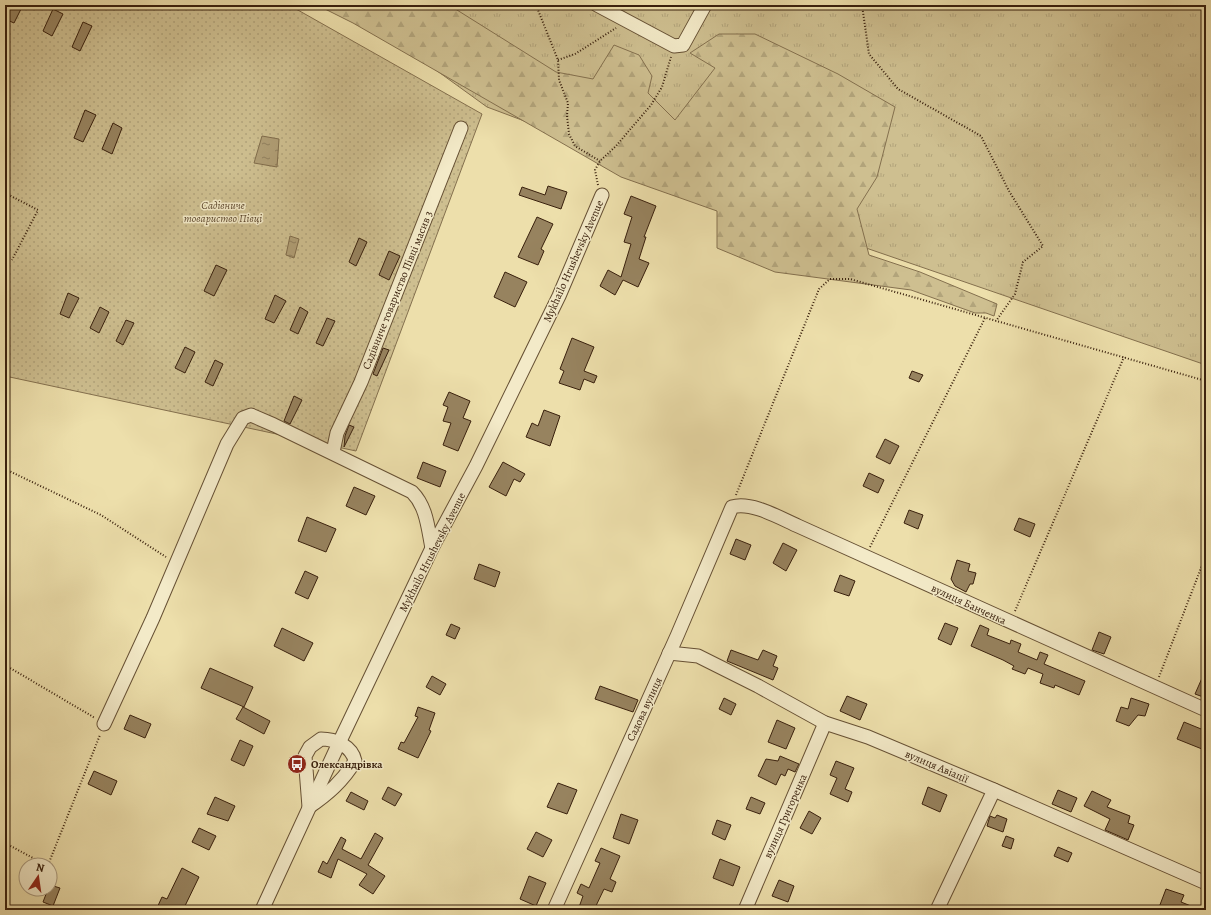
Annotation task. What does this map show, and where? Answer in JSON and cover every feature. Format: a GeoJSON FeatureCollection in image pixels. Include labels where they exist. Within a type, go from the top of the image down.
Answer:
{"type":"FeatureCollection","features":[{"type":"Feature","properties":{"kind":"street"},"geometry":{"type":"LineString","coordinates":[[597,5],[674,46],[682,45],[690,35],[705,5]]}},
{"type":"Feature","properties":{"kind":"street","name":"Садівниче товариство Півці масив 3"},"geometry":{"type":"LineString","coordinates":[[333,452],[337,433],[366,368],[460,128]]}},
{"type":"Feature","properties":{"kind":"street","name":"Mykhailo Hrushevsky Avenue"},"geometry":{"type":"LineString","coordinates":[[262,910],[339,743],[432,548],[476,466],[559,296],[602,195]]}},
{"type":"Feature","properties":{"kind":"street"},"geometry":{"type":"LineString","coordinates":[[104,724],[227,444],[243,418],[251,416],[258,418],[333,452],[412,492],[419,499],[423,508],[432,548]]}},
{"type":"Feature","properties":{"kind":"street","name":"вулиця Банченка"},"geometry":{"type":"LineString","coordinates":[[732,507],[739,504],[749,506],[865,555],[1010,623],[1206,710]]}},
{"type":"Feature","properties":{"kind":"street","name":"Садова вулиця"},"geometry":{"type":"LineString","coordinates":[[554,910],[670,653],[732,507]]}},
{"type":"Feature","properties":{"kind":"street","name":"вулиця Авіації"},"geometry":{"type":"LineString","coordinates":[[670,653],[698,656],[758,686],[825,723],[868,737],[994,790],[1206,883]]}},
{"type":"Feature","properties":{"kind":"street","name":"вулиця Григоренка"},"geometry":{"type":"LineString","coordinates":[[745,910],[825,723]]}},
{"type":"Feature","properties":{"kind":"street"},"geometry":{"type":"LineString","coordinates":[[321,739],[329,739],[351,750],[355,761],[346,776],[330,792],[310,807],[305,756],[310,747],[321,739]]}},
{"type":"Feature","properties":{"kind":"street"},"geometry":{"type":"LineString","coordinates":[[937,910],[994,790]]}},
{"type":"Feature","properties":{"kind":"path"},"geometry":{"type":"LineString","coordinates":[[536,5],[558,60],[559,80],[568,103],[567,116],[569,134],[575,146],[600,162]]}},
{"type":"Feature","properties":{"kind":"path"},"geometry":{"type":"LineString","coordinates":[[862,5],[869,54],[898,89],[980,136],[1009,192],[1043,246],[1023,262],[1015,294],[996,321]]}},
{"type":"Feature","properties":{"kind":"path"},"geometry":{"type":"LineString","coordinates":[[558,60],[575,54],[627,21]]}},
{"type":"Feature","properties":{"kind":"path"},"geometry":{"type":"LineString","coordinates":[[602,195],[598,186],[595,170],[600,162],[616,146],[651,105],[662,87],[674,46]]}},
{"type":"Feature","properties":{"kind":"path"},"geometry":{"type":"LineString","coordinates":[[5,193],[38,210],[12,260]]}},
{"type":"Feature","properties":{"kind":"path"},"geometry":{"type":"LineString","coordinates":[[732,507],[819,288],[830,279],[850,279],[1206,381]]}},
{"type":"Feature","properties":{"kind":"path"},"geometry":{"type":"LineString","coordinates":[[865,555],[985,318]]}},
{"type":"Feature","properties":{"kind":"path"},"geometry":{"type":"LineString","coordinates":[[1010,623],[1124,357]]}},
{"type":"Feature","properties":{"kind":"path"},"geometry":{"type":"LineString","coordinates":[[5,469],[101,515],[176,563]]}},
{"type":"Feature","properties":{"kind":"path"},"geometry":{"type":"LineString","coordinates":[[1154,688],[1206,555]]}},
{"type":"Feature","properties":{"kind":"path"},"geometry":{"type":"LineString","coordinates":[[5,665],[104,724],[50,857]]}},
{"type":"Feature","properties":{"kind":"path"},"geometry":{"type":"LineString","coordinates":[[5,843],[32,857]]}},
{"type":"Feature","properties":{"kind":"green space","name":"Садівниче товариство Півці"},"geometry":{"type":"Polygon","coordinates":[[[5,5],[289,5],[482,114],[356,451],[5,376],[5,5]]]}},
{"type":"Feature","properties":{"kind":"green space"},"geometry":{"type":"Polygon","coordinates":[[[317,5],[449,5],[556,72],[593,79],[614,45],[639,55],[652,76],[648,93],[675,120],[715,68],[690,53],[719,34],[755,34],[838,74],[895,107],[877,177],[857,209],[869,255],[920,272],[997,304],[994,316],[986,313],[975,313],[911,290],[775,272],[717,248],[717,211],[621,177],[353,23],[317,5]]]}},
{"type":"Feature","properties":{"kind":"green space"},"geometry":{"type":"Polygon","coordinates":[[[346,5],[1206,5],[1206,365],[837,238],[487,107],[346,5]]]}},
{"type":"Feature","properties":{"kind":"water"},"geometry":{"type":"Polygon","coordinates":[[[262,136],[279,139],[277,167],[254,163],[262,136]]]}},
{"type":"Feature","properties":{"kind":"water"},"geometry":{"type":"Polygon","coordinates":[[[290,236],[299,239],[294,258],[286,255],[290,236]]]}},
{"type":"Feature","properties":{"kind":"building"},"geometry":{"type":"Polygon","coordinates":[[[10,5],[23,5],[14,23],[5,19],[10,5]]]}},
{"type":"Feature","properties":{"kind":"building"},"geometry":{"type":"Polygon","coordinates":[[[53,9],[63,14],[52,36],[43,31],[53,9]]]}},
{"type":"Feature","properties":{"kind":"building"},"geometry":{"type":"Polygon","coordinates":[[[83,22],[92,26],[80,51],[72,47],[83,22]]]}},
{"type":"Feature","properties":{"kind":"building"},"geometry":{"type":"Polygon","coordinates":[[[85,110],[96,115],[83,142],[74,138],[85,110]]]}},
{"type":"Feature","properties":{"kind":"building"},"geometry":{"type":"Polygon","coordinates":[[[113,123],[122,128],[112,154],[102,149],[113,123]]]}},
{"type":"Feature","properties":{"kind":"building"},"geometry":{"type":"Polygon","coordinates":[[[548,186],[567,192],[561,209],[519,195],[522,187],[545,195],[548,186]]]}},
{"type":"Feature","properties":{"kind":"building"},"geometry":{"type":"Polygon","coordinates":[[[631,196],[656,206],[644,237],[646,237],[639,259],[649,263],[638,287],[623,280],[615,295],[600,286],[608,270],[621,277],[631,244],[624,242],[632,217],[624,214],[631,196]]]}},
{"type":"Feature","properties":{"kind":"building"},"geometry":{"type":"Polygon","coordinates":[[[537,217],[553,224],[541,249],[544,251],[538,265],[518,257],[537,217]]]}},
{"type":"Feature","properties":{"kind":"building"},"geometry":{"type":"Polygon","coordinates":[[[359,238],[367,242],[356,266],[349,262],[359,238]]]}},
{"type":"Feature","properties":{"kind":"building"},"geometry":{"type":"Polygon","coordinates":[[[389,251],[400,256],[389,280],[379,275],[389,251]]]}},
{"type":"Feature","properties":{"kind":"building"},"geometry":{"type":"Polygon","coordinates":[[[216,265],[227,270],[214,296],[204,291],[216,265]]]}},
{"type":"Feature","properties":{"kind":"building"},"geometry":{"type":"Polygon","coordinates":[[[505,272],[527,282],[515,307],[494,297],[505,272]]]}},
{"type":"Feature","properties":{"kind":"building"},"geometry":{"type":"Polygon","coordinates":[[[68,293],[79,298],[69,318],[60,314],[68,293]]]}},
{"type":"Feature","properties":{"kind":"building"},"geometry":{"type":"Polygon","coordinates":[[[275,295],[286,301],[274,323],[265,319],[275,295]]]}},
{"type":"Feature","properties":{"kind":"building"},"geometry":{"type":"Polygon","coordinates":[[[100,307],[109,312],[99,333],[90,328],[100,307]]]}},
{"type":"Feature","properties":{"kind":"building"},"geometry":{"type":"Polygon","coordinates":[[[300,307],[308,312],[298,334],[290,330],[300,307]]]}},
{"type":"Feature","properties":{"kind":"building"},"geometry":{"type":"Polygon","coordinates":[[[327,318],[335,321],[323,346],[316,343],[327,318]]]}},
{"type":"Feature","properties":{"kind":"building"},"geometry":{"type":"Polygon","coordinates":[[[126,320],[134,323],[123,345],[116,341],[126,320]]]}},
{"type":"Feature","properties":{"kind":"building"},"geometry":{"type":"Polygon","coordinates":[[[572,338],[594,347],[584,371],[597,376],[594,383],[584,379],[580,390],[559,383],[564,371],[560,369],[572,338]]]}},
{"type":"Feature","properties":{"kind":"building"},"geometry":{"type":"Polygon","coordinates":[[[185,347],[195,352],[185,373],[175,368],[185,347]]]}},
{"type":"Feature","properties":{"kind":"building"},"geometry":{"type":"Polygon","coordinates":[[[383,348],[389,350],[377,376],[373,374],[383,348]]]}},
{"type":"Feature","properties":{"kind":"building"},"geometry":{"type":"Polygon","coordinates":[[[215,360],[223,364],[213,386],[205,382],[215,360]]]}},
{"type":"Feature","properties":{"kind":"building"},"geometry":{"type":"Polygon","coordinates":[[[912,371],[923,375],[919,382],[909,378],[912,371]]]}},
{"type":"Feature","properties":{"kind":"building"},"geometry":{"type":"Polygon","coordinates":[[[449,392],[470,401],[463,418],[471,421],[458,451],[443,445],[451,423],[443,421],[448,407],[443,405],[449,392]]]}},
{"type":"Feature","properties":{"kind":"building"},"geometry":{"type":"Polygon","coordinates":[[[294,396],[302,400],[290,424],[284,421],[294,396]]]}},
{"type":"Feature","properties":{"kind":"building"},"geometry":{"type":"Polygon","coordinates":[[[544,410],[560,416],[550,446],[526,437],[532,423],[538,426],[544,410]]]}},
{"type":"Feature","properties":{"kind":"building"},"geometry":{"type":"Polygon","coordinates":[[[349,425],[354,427],[344,447],[345,436],[349,425]]]}},
{"type":"Feature","properties":{"kind":"building"},"geometry":{"type":"Polygon","coordinates":[[[885,439],[899,446],[890,464],[876,457],[885,439]]]}},
{"type":"Feature","properties":{"kind":"building"},"geometry":{"type":"Polygon","coordinates":[[[423,462],[446,471],[440,487],[417,478],[423,462]]]}},
{"type":"Feature","properties":{"kind":"building"},"geometry":{"type":"Polygon","coordinates":[[[503,462],[525,474],[520,482],[514,479],[506,496],[489,487],[503,462]]]}},
{"type":"Feature","properties":{"kind":"building"},"geometry":{"type":"Polygon","coordinates":[[[869,473],[884,480],[878,493],[863,486],[869,473]]]}},
{"type":"Feature","properties":{"kind":"building"},"geometry":{"type":"Polygon","coordinates":[[[354,487],[375,496],[366,515],[346,506],[354,487]]]}},
{"type":"Feature","properties":{"kind":"building"},"geometry":{"type":"Polygon","coordinates":[[[909,510],[923,515],[918,529],[904,523],[909,510]]]}},
{"type":"Feature","properties":{"kind":"building"},"geometry":{"type":"Polygon","coordinates":[[[307,517],[336,529],[326,552],[298,541],[307,517]]]}},
{"type":"Feature","properties":{"kind":"building"},"geometry":{"type":"Polygon","coordinates":[[[1019,518],[1035,524],[1030,537],[1014,530],[1019,518]]]}},
{"type":"Feature","properties":{"kind":"building"},"geometry":{"type":"Polygon","coordinates":[[[736,539],[751,545],[745,560],[730,554],[736,539]]]}},
{"type":"Feature","properties":{"kind":"building"},"geometry":{"type":"Polygon","coordinates":[[[783,543],[797,550],[786,571],[773,563],[783,543]]]}},
{"type":"Feature","properties":{"kind":"building"},"geometry":{"type":"Polygon","coordinates":[[[957,560],[970,564],[968,571],[976,573],[973,584],[970,584],[966,592],[955,586],[951,579],[957,560]]]}},
{"type":"Feature","properties":{"kind":"building"},"geometry":{"type":"Polygon","coordinates":[[[479,564],[500,572],[495,587],[474,579],[479,564]]]}},
{"type":"Feature","properties":{"kind":"building"},"geometry":{"type":"Polygon","coordinates":[[[305,571],[318,577],[308,599],[295,593],[305,571]]]}},
{"type":"Feature","properties":{"kind":"building"},"geometry":{"type":"Polygon","coordinates":[[[840,575],[855,581],[849,596],[834,591],[840,575]]]}},
{"type":"Feature","properties":{"kind":"building"},"geometry":{"type":"Polygon","coordinates":[[[945,623],[958,628],[951,645],[938,639],[945,623]]]}},
{"type":"Feature","properties":{"kind":"building"},"geometry":{"type":"Polygon","coordinates":[[[451,624],[460,628],[455,639],[446,635],[451,624]]]}},
{"type":"Feature","properties":{"kind":"building"},"geometry":{"type":"Polygon","coordinates":[[[980,625],[989,629],[987,635],[1010,644],[1011,640],[1021,644],[1018,652],[1037,660],[1040,652],[1048,655],[1044,664],[1085,681],[1079,695],[1055,685],[1054,688],[1040,683],[1043,674],[1028,668],[1025,674],[1012,669],[1014,666],[971,646],[980,625]]]}},
{"type":"Feature","properties":{"kind":"building"},"geometry":{"type":"Polygon","coordinates":[[[282,628],[313,643],[304,661],[274,646],[282,628]]]}},
{"type":"Feature","properties":{"kind":"building"},"geometry":{"type":"Polygon","coordinates":[[[1099,632],[1111,637],[1104,654],[1092,650],[1099,632]]]}},
{"type":"Feature","properties":{"kind":"building"},"geometry":{"type":"Polygon","coordinates":[[[731,650],[758,660],[763,650],[777,656],[773,666],[778,668],[773,680],[727,661],[731,650]]]}},
{"type":"Feature","properties":{"kind":"building"},"geometry":{"type":"Polygon","coordinates":[[[210,668],[253,687],[244,707],[201,688],[210,668]]]}},
{"type":"Feature","properties":{"kind":"building"},"geometry":{"type":"Polygon","coordinates":[[[1206,669],[1206,698],[1195,694],[1206,669]]]}},
{"type":"Feature","properties":{"kind":"building"},"geometry":{"type":"Polygon","coordinates":[[[432,676],[446,684],[440,695],[426,687],[432,676]]]}},
{"type":"Feature","properties":{"kind":"building"},"geometry":{"type":"Polygon","coordinates":[[[600,686],[638,700],[633,712],[595,699],[600,686]]]}},
{"type":"Feature","properties":{"kind":"building"},"geometry":{"type":"Polygon","coordinates":[[[847,696],[867,704],[860,720],[840,711],[847,696]]]}},
{"type":"Feature","properties":{"kind":"building"},"geometry":{"type":"Polygon","coordinates":[[[724,698],[736,704],[731,715],[719,709],[724,698]]]}},
{"type":"Feature","properties":{"kind":"building"},"geometry":{"type":"Polygon","coordinates":[[[1131,698],[1149,704],[1145,716],[1138,715],[1129,726],[1116,721],[1121,707],[1128,709],[1131,698]]]}},
{"type":"Feature","properties":{"kind":"building"},"geometry":{"type":"Polygon","coordinates":[[[243,707],[270,721],[264,734],[236,719],[243,707]]]}},
{"type":"Feature","properties":{"kind":"building"},"geometry":{"type":"Polygon","coordinates":[[[418,707],[435,713],[429,730],[431,731],[418,758],[398,749],[401,742],[404,743],[418,717],[415,716],[418,707]]]}},
{"type":"Feature","properties":{"kind":"building"},"geometry":{"type":"Polygon","coordinates":[[[130,715],[151,724],[145,738],[124,729],[130,715]]]}},
{"type":"Feature","properties":{"kind":"building"},"geometry":{"type":"Polygon","coordinates":[[[777,720],[795,728],[786,749],[768,742],[777,720]]]}},
{"type":"Feature","properties":{"kind":"building"},"geometry":{"type":"Polygon","coordinates":[[[1184,722],[1206,731],[1206,738],[1202,749],[1177,739],[1184,722]]]}},
{"type":"Feature","properties":{"kind":"building"},"geometry":{"type":"Polygon","coordinates":[[[240,740],[253,746],[244,766],[231,760],[240,740]]]}},
{"type":"Feature","properties":{"kind":"building"},"geometry":{"type":"Polygon","coordinates":[[[780,756],[799,764],[795,772],[788,769],[785,776],[781,774],[776,785],[758,776],[766,759],[778,761],[780,756]]]}},
{"type":"Feature","properties":{"kind":"building"},"geometry":{"type":"Polygon","coordinates":[[[836,761],[854,768],[845,789],[852,792],[848,802],[830,794],[837,778],[830,775],[836,761]]]}},
{"type":"Feature","properties":{"kind":"building"},"geometry":{"type":"Polygon","coordinates":[[[94,771],[117,781],[111,795],[88,784],[94,771]]]}},
{"type":"Feature","properties":{"kind":"building"},"geometry":{"type":"Polygon","coordinates":[[[558,783],[577,790],[567,814],[547,807],[558,783]]]}},
{"type":"Feature","properties":{"kind":"building"},"geometry":{"type":"Polygon","coordinates":[[[388,787],[402,794],[395,806],[382,799],[388,787]]]}},
{"type":"Feature","properties":{"kind":"building"},"geometry":{"type":"Polygon","coordinates":[[[928,787],[947,795],[940,812],[922,804],[928,787]]]}},
{"type":"Feature","properties":{"kind":"building"},"geometry":{"type":"Polygon","coordinates":[[[1058,790],[1077,798],[1071,812],[1052,804],[1058,790]]]}},
{"type":"Feature","properties":{"kind":"building"},"geometry":{"type":"Polygon","coordinates":[[[1092,791],[1111,800],[1107,807],[1130,816],[1128,823],[1134,825],[1128,840],[1105,830],[1110,819],[1084,806],[1092,791]]]}},
{"type":"Feature","properties":{"kind":"building"},"geometry":{"type":"Polygon","coordinates":[[[351,792],[368,801],[364,810],[346,801],[351,792]]]}},
{"type":"Feature","properties":{"kind":"building"},"geometry":{"type":"Polygon","coordinates":[[[215,797],[235,806],[228,821],[207,814],[215,797]]]}},
{"type":"Feature","properties":{"kind":"building"},"geometry":{"type":"Polygon","coordinates":[[[751,797],[765,803],[760,814],[746,809],[751,797]]]}},
{"type":"Feature","properties":{"kind":"building"},"geometry":{"type":"Polygon","coordinates":[[[809,811],[821,818],[812,834],[800,828],[809,811]]]}},
{"type":"Feature","properties":{"kind":"building"},"geometry":{"type":"Polygon","coordinates":[[[621,814],[638,820],[629,844],[613,838],[621,814]]]}},
{"type":"Feature","properties":{"kind":"building"},"geometry":{"type":"Polygon","coordinates":[[[997,815],[1007,819],[1003,832],[987,826],[990,816],[995,818],[997,815]]]}},
{"type":"Feature","properties":{"kind":"building"},"geometry":{"type":"Polygon","coordinates":[[[717,820],[731,825],[725,840],[712,834],[717,820]]]}},
{"type":"Feature","properties":{"kind":"building"},"geometry":{"type":"Polygon","coordinates":[[[199,828],[216,836],[209,850],[192,842],[199,828]]]}},
{"type":"Feature","properties":{"kind":"building"},"geometry":{"type":"Polygon","coordinates":[[[536,832],[552,840],[543,857],[527,849],[536,832]]]}},
{"type":"Feature","properties":{"kind":"building"},"geometry":{"type":"Polygon","coordinates":[[[375,833],[383,838],[368,865],[385,876],[373,894],[359,885],[367,874],[338,859],[331,878],[318,872],[323,861],[327,864],[341,837],[346,840],[342,849],[361,859],[375,833]]]}},
{"type":"Feature","properties":{"kind":"building"},"geometry":{"type":"Polygon","coordinates":[[[1006,836],[1014,839],[1011,849],[1002,846],[1006,836]]]}},
{"type":"Feature","properties":{"kind":"building"},"geometry":{"type":"Polygon","coordinates":[[[1058,847],[1072,853],[1068,862],[1054,856],[1058,847]]]}},
{"type":"Feature","properties":{"kind":"building"},"geometry":{"type":"Polygon","coordinates":[[[601,848],[620,856],[610,879],[616,882],[612,892],[604,889],[594,910],[578,910],[583,896],[577,893],[581,884],[589,888],[600,863],[595,861],[601,848]]]}},
{"type":"Feature","properties":{"kind":"building"},"geometry":{"type":"Polygon","coordinates":[[[720,859],[740,867],[733,886],[713,878],[720,859]]]}},
{"type":"Feature","properties":{"kind":"building"},"geometry":{"type":"Polygon","coordinates":[[[182,868],[199,877],[183,910],[156,910],[162,897],[167,899],[182,868]]]}},
{"type":"Feature","properties":{"kind":"building"},"geometry":{"type":"Polygon","coordinates":[[[529,876],[546,883],[536,906],[520,899],[529,876]]]}},
{"type":"Feature","properties":{"kind":"building"},"geometry":{"type":"Polygon","coordinates":[[[779,880],[794,886],[788,902],[772,896],[779,880]]]}},
{"type":"Feature","properties":{"kind":"building"},"geometry":{"type":"Polygon","coordinates":[[[1166,889],[1184,895],[1181,902],[1201,910],[1158,910],[1166,889]]]}},
{"type":"Feature","properties":{"kind":"building"},"geometry":{"type":"Polygon","coordinates":[[[45,897],[56,897],[53,906],[43,902],[45,897]]]}},
{"type":"Feature","properties":{"kind":"place","name":"Олександрівка"},"geometry":{"type":"Point","coordinates":[297,764]}}]}
